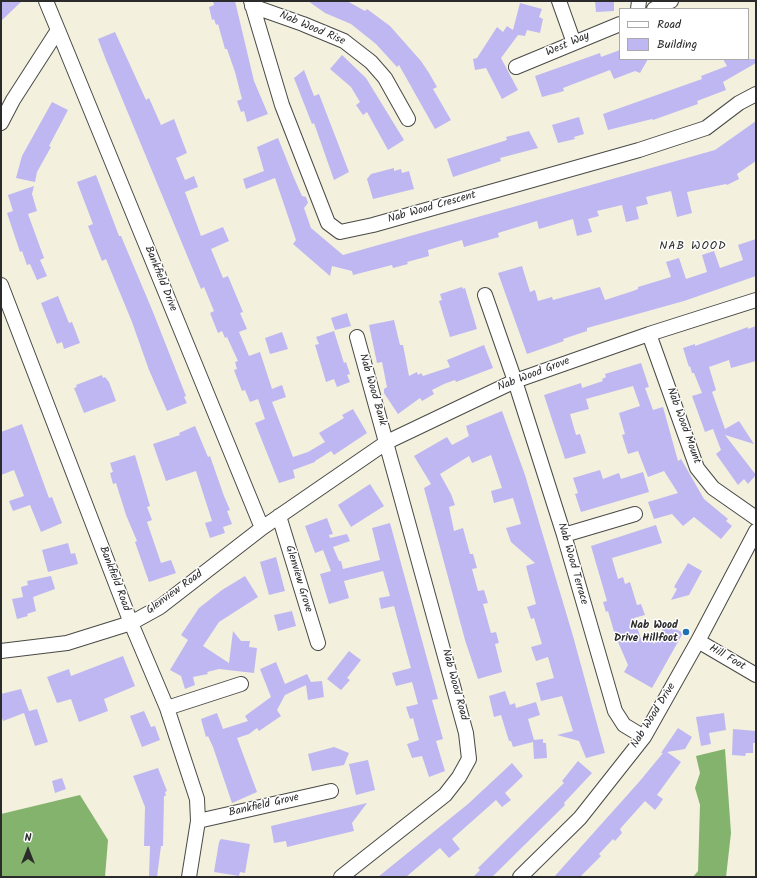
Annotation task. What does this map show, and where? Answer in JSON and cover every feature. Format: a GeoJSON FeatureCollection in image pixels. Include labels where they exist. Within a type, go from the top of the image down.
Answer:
{"type":"FeatureCollection","features":[{"type":"Feature","properties":{"kind":"street","name":"Bankfield Drive"},"geometry":{"type":"LineString","coordinates":[[46,1],[262,528]]}},
{"type":"Feature","properties":{"kind":"street"},"geometry":{"type":"LineString","coordinates":[[559,1],[574,43]]}},
{"type":"Feature","properties":{"kind":"street"},"geometry":{"type":"LineString","coordinates":[[656,8],[670,1]]}},
{"type":"Feature","properties":{"kind":"street","name":"Nab Wood Crescent"},"geometry":{"type":"LineString","coordinates":[[252,4],[282,105],[328,223],[340,232],[372,225],[639,150],[706,128],[739,103],[756,94]]}},
{"type":"Feature","properties":{"kind":"street","name":"Nab Wood Rise"},"geometry":{"type":"LineString","coordinates":[[252,4],[344,41],[371,62],[385,78],[408,119]]}},
{"type":"Feature","properties":{"kind":"street","name":"West Way"},"geometry":{"type":"LineString","coordinates":[[516,67],[619,24]]}},
{"type":"Feature","properties":{"kind":"street"},"geometry":{"type":"LineString","coordinates":[[1,123],[13,100],[58,30]]}},
{"type":"Feature","properties":{"kind":"street","name":"Bankfield Road"},"geometry":{"type":"LineString","coordinates":[[1,285],[131,624],[167,708],[197,799],[198,821],[189,877]]}},
{"type":"Feature","properties":{"kind":"street","name":"Nab Wood Terrace"},"geometry":{"type":"LineString","coordinates":[[485,295],[515,380],[564,535],[615,711],[624,725],[644,737]]}},
{"type":"Feature","properties":{"kind":"street","name":"Nab Wood Grove"},"geometry":{"type":"LineString","coordinates":[[326,483],[388,442],[515,380],[649,334],[756,300]]}},
{"type":"Feature","properties":{"kind":"street","name":"Nab Wood Mount"},"geometry":{"type":"LineString","coordinates":[[649,334],[697,468],[713,488],[756,518]]}},
{"type":"Feature","properties":{"kind":"street","name":"Nab Wood Bank"},"geometry":{"type":"LineString","coordinates":[[357,337],[388,442]]}},
{"type":"Feature","properties":{"kind":"street","name":"Nab Wood Road"},"geometry":{"type":"LineString","coordinates":[[341,877],[445,795],[459,777],[469,759],[466,733],[388,442]]}},
{"type":"Feature","properties":{"kind":"street","name":"Glenview Road"},"geometry":{"type":"LineString","coordinates":[[1,651],[67,643],[131,624],[160,607],[262,528],[326,483]]}},
{"type":"Feature","properties":{"kind":"street"},"geometry":{"type":"LineString","coordinates":[[564,535],[636,514]]}},
{"type":"Feature","properties":{"kind":"street","name":"Glenview Grove"},"geometry":{"type":"LineString","coordinates":[[279,516],[318,643]]}},
{"type":"Feature","properties":{"kind":"street","name":"Nab Wood Drive"},"geometry":{"type":"LineString","coordinates":[[520,877],[580,818],[644,737],[698,641],[756,531]]}},
{"type":"Feature","properties":{"kind":"street","name":"Hill Foot"},"geometry":{"type":"LineString","coordinates":[[698,641],[756,675]]}},
{"type":"Feature","properties":{"kind":"street"},"geometry":{"type":"LineString","coordinates":[[167,708],[241,684]]}},
{"type":"Feature","properties":{"kind":"street","name":"Bankfield Grove"},"geometry":{"type":"LineString","coordinates":[[198,821],[331,791]]}},
{"type":"Feature","properties":{"kind":"green space"},"geometry":{"type":"Polygon","coordinates":[[[725,749],[731,833],[726,877],[693,877],[698,871],[700,805],[695,788],[700,773],[696,756],[725,749]]]}},
{"type":"Feature","properties":{"kind":"green space"},"geometry":{"type":"Polygon","coordinates":[[[80,795],[108,840],[105,877],[1,877],[1,814],[80,795]]]}},
{"type":"Feature","properties":{"kind":"building"},"geometry":{"type":"Polygon","coordinates":[[[1,1],[22,1],[1,21],[1,1]]]}},
{"type":"Feature","properties":{"kind":"building"},"geometry":{"type":"Polygon","coordinates":[[[213,1],[235,1],[254,81],[268,114],[247,122],[244,111],[241,112],[237,101],[242,99],[235,72],[227,49],[225,49],[218,24],[216,25],[214,19],[212,20],[209,7],[214,5],[213,1]]]}},
{"type":"Feature","properties":{"kind":"building"},"geometry":{"type":"Polygon","coordinates":[[[308,1],[347,1],[365,11],[367,9],[390,26],[421,61],[429,73],[437,87],[433,89],[451,120],[435,129],[399,65],[397,67],[376,44],[351,24],[325,13],[308,1]]]}},
{"type":"Feature","properties":{"kind":"building"},"geometry":{"type":"Polygon","coordinates":[[[595,1],[614,1],[614,11],[596,12],[595,1]]]}},
{"type":"Feature","properties":{"kind":"building"},"geometry":{"type":"Polygon","coordinates":[[[520,3],[542,9],[539,17],[543,19],[540,33],[527,30],[525,36],[518,35],[501,58],[518,90],[502,99],[486,68],[475,70],[473,59],[477,58],[497,27],[503,32],[507,26],[513,30],[520,3]]]}},
{"type":"Feature","properties":{"kind":"building"},"geometry":{"type":"Polygon","coordinates":[[[115,32],[146,100],[149,98],[161,125],[174,119],[187,153],[176,158],[185,180],[194,176],[198,187],[185,192],[201,236],[223,227],[229,241],[211,249],[223,278],[228,276],[243,312],[240,313],[247,329],[239,332],[249,356],[260,352],[272,389],[282,385],[286,397],[272,402],[293,457],[308,452],[325,442],[319,433],[344,418],[342,415],[353,409],[367,433],[334,455],[331,451],[315,462],[293,470],[295,478],[279,483],[255,423],[265,419],[258,399],[250,402],[245,390],[242,391],[234,370],[237,369],[235,362],[238,361],[227,337],[225,338],[222,331],[218,333],[210,313],[214,311],[204,287],[201,289],[106,60],[98,39],[115,32]]]}},
{"type":"Feature","properties":{"kind":"building"},"geometry":{"type":"Polygon","coordinates":[[[619,50],[619,60],[647,60],[640,73],[635,71],[614,79],[610,70],[563,88],[564,91],[542,97],[535,76],[600,53],[601,57],[619,50]]]}},
{"type":"Feature","properties":{"kind":"building"},"geometry":{"type":"Polygon","coordinates":[[[342,55],[366,78],[404,140],[388,150],[367,112],[363,115],[356,105],[360,102],[351,87],[330,69],[342,55]]]}},
{"type":"Feature","properties":{"kind":"building"},"geometry":{"type":"Polygon","coordinates":[[[756,59],[756,63],[723,82],[726,90],[697,101],[698,104],[653,120],[608,130],[603,114],[702,79],[701,76],[727,66],[724,60],[756,59]]]}},
{"type":"Feature","properties":{"kind":"building"},"geometry":{"type":"Polygon","coordinates":[[[304,70],[314,96],[319,94],[349,172],[334,180],[314,123],[312,124],[294,78],[304,70]]]}},
{"type":"Feature","properties":{"kind":"building"},"geometry":{"type":"Polygon","coordinates":[[[52,102],[68,110],[49,146],[51,147],[37,172],[35,182],[16,178],[22,156],[52,102]]]}},
{"type":"Feature","properties":{"kind":"building"},"geometry":{"type":"Polygon","coordinates":[[[579,117],[584,134],[574,137],[575,139],[558,143],[552,125],[579,117]]]}},
{"type":"Feature","properties":{"kind":"building"},"geometry":{"type":"Polygon","coordinates":[[[756,121],[756,161],[737,174],[739,179],[727,185],[687,192],[692,213],[677,217],[671,191],[646,197],[648,204],[636,207],[639,219],[626,222],[622,205],[597,211],[599,216],[588,219],[592,232],[577,236],[573,219],[539,229],[537,221],[498,233],[499,237],[464,247],[462,240],[428,250],[429,256],[407,262],[408,264],[393,268],[392,265],[353,275],[352,271],[332,266],[330,276],[293,244],[296,240],[275,178],[246,189],[243,179],[264,171],[257,147],[278,138],[302,196],[306,197],[308,203],[304,208],[311,228],[343,255],[715,150],[756,121]]]}},
{"type":"Feature","properties":{"kind":"building"},"geometry":{"type":"Polygon","coordinates":[[[529,131],[538,148],[500,158],[501,161],[453,177],[447,159],[507,140],[506,137],[529,131]]]}},
{"type":"Feature","properties":{"kind":"building"},"geometry":{"type":"Polygon","coordinates":[[[394,168],[394,171],[401,169],[402,173],[409,171],[414,189],[373,199],[367,179],[371,174],[394,168]]]}},
{"type":"Feature","properties":{"kind":"building"},"geometry":{"type":"Polygon","coordinates":[[[96,175],[119,236],[121,236],[153,312],[186,396],[184,397],[187,403],[167,411],[149,370],[132,322],[106,259],[102,261],[88,226],[93,224],[77,182],[96,175]]]}},
{"type":"Feature","properties":{"kind":"building"},"geometry":{"type":"Polygon","coordinates":[[[34,186],[32,194],[37,211],[28,214],[44,258],[40,260],[47,276],[37,280],[30,264],[27,265],[22,251],[20,252],[7,213],[13,211],[8,195],[34,186]]]}},
{"type":"Feature","properties":{"kind":"building"},"geometry":{"type":"Polygon","coordinates":[[[756,239],[756,276],[684,301],[587,328],[587,331],[563,339],[564,341],[527,354],[498,273],[522,266],[530,292],[535,290],[538,301],[552,297],[553,300],[600,287],[605,300],[633,291],[638,289],[638,287],[671,277],[666,262],[679,258],[686,279],[707,272],[702,255],[714,251],[720,268],[743,260],[738,245],[756,239]]]}},
{"type":"Feature","properties":{"kind":"building"},"geometry":{"type":"Polygon","coordinates":[[[462,287],[463,289],[465,288],[477,329],[450,337],[439,301],[442,300],[440,294],[462,287]]]}},
{"type":"Feature","properties":{"kind":"building"},"geometry":{"type":"Polygon","coordinates":[[[58,296],[69,323],[72,322],[80,343],[64,349],[62,342],[57,344],[41,303],[58,296]]]}},
{"type":"Feature","properties":{"kind":"building"},"geometry":{"type":"Polygon","coordinates":[[[347,313],[351,326],[335,330],[331,318],[347,313]]]}},
{"type":"Feature","properties":{"kind":"building"},"geometry":{"type":"Polygon","coordinates":[[[394,320],[400,345],[403,345],[409,376],[417,372],[418,375],[421,373],[423,376],[450,367],[447,360],[484,345],[493,368],[456,382],[455,380],[444,384],[432,390],[434,394],[422,401],[420,398],[398,414],[384,393],[384,389],[387,387],[382,362],[377,363],[369,325],[394,320]]]}},
{"type":"Feature","properties":{"kind":"building"},"geometry":{"type":"Polygon","coordinates":[[[756,326],[756,361],[731,368],[729,360],[709,367],[716,390],[712,392],[725,429],[739,421],[754,444],[725,435],[756,475],[748,484],[744,479],[738,485],[716,454],[721,450],[713,429],[705,432],[692,396],[702,393],[694,373],[692,373],[690,366],[689,367],[683,348],[695,344],[695,346],[748,327],[748,329],[756,326]]]}},
{"type":"Feature","properties":{"kind":"building"},"geometry":{"type":"Polygon","coordinates":[[[334,331],[344,363],[346,362],[350,374],[347,375],[350,382],[337,387],[334,379],[326,382],[315,345],[319,344],[316,337],[334,331]]]}},
{"type":"Feature","properties":{"kind":"building"},"geometry":{"type":"Polygon","coordinates":[[[282,332],[288,349],[270,354],[265,338],[282,332]]]}},
{"type":"Feature","properties":{"kind":"building"},"geometry":{"type":"Polygon","coordinates":[[[641,363],[649,387],[645,388],[653,410],[663,407],[678,461],[681,459],[704,499],[728,519],[726,521],[732,526],[721,539],[694,517],[683,526],[672,514],[654,519],[648,502],[678,493],[664,471],[648,477],[638,451],[628,454],[622,435],[625,434],[619,413],[640,406],[633,386],[586,399],[589,409],[570,414],[576,435],[580,434],[586,453],[565,459],[544,395],[581,383],[582,388],[603,381],[602,379],[606,377],[605,374],[641,363]]]}},
{"type":"Feature","properties":{"kind":"building"},"geometry":{"type":"Polygon","coordinates":[[[102,375],[103,378],[105,377],[109,382],[116,401],[84,413],[74,388],[77,387],[76,385],[102,375]]]}},
{"type":"Feature","properties":{"kind":"building"},"geometry":{"type":"Polygon","coordinates":[[[502,411],[525,475],[573,636],[605,753],[586,758],[579,741],[557,735],[573,731],[562,696],[541,701],[536,683],[554,678],[548,657],[536,661],[531,647],[542,644],[534,618],[531,619],[527,607],[536,604],[526,566],[535,563],[511,542],[506,528],[521,524],[513,498],[494,503],[491,491],[502,488],[491,455],[472,463],[469,456],[440,474],[455,505],[449,507],[454,531],[463,528],[470,554],[473,554],[477,568],[472,569],[478,591],[484,590],[488,603],[483,604],[491,633],[496,632],[499,643],[495,644],[502,672],[478,679],[465,640],[424,488],[431,484],[414,456],[447,437],[452,445],[469,436],[466,426],[502,411]]]}},
{"type":"Feature","properties":{"kind":"building"},"geometry":{"type":"Polygon","coordinates":[[[22,424],[49,498],[52,497],[62,523],[41,532],[30,505],[13,511],[9,501],[24,496],[14,470],[1,475],[1,432],[22,424]]]}},
{"type":"Feature","properties":{"kind":"building"},"geometry":{"type":"Polygon","coordinates":[[[195,426],[208,457],[210,456],[230,510],[227,511],[232,524],[223,527],[225,533],[210,538],[205,523],[212,521],[196,471],[166,481],[153,444],[180,435],[179,433],[195,426]]]}},
{"type":"Feature","properties":{"kind":"building"},"geometry":{"type":"Polygon","coordinates":[[[135,455],[150,506],[147,507],[152,520],[147,522],[161,563],[171,560],[176,573],[149,582],[135,542],[137,541],[126,515],[116,483],[113,484],[110,473],[113,472],[110,463],[135,455]]]}},
{"type":"Feature","properties":{"kind":"building"},"geometry":{"type":"Polygon","coordinates":[[[600,470],[603,479],[619,473],[621,479],[643,472],[649,492],[581,512],[575,494],[578,493],[573,478],[600,470]]]}},
{"type":"Feature","properties":{"kind":"building"},"geometry":{"type":"Polygon","coordinates":[[[370,484],[384,506],[351,527],[338,505],[370,484]]]}},
{"type":"Feature","properties":{"kind":"building"},"geometry":{"type":"Polygon","coordinates":[[[327,518],[333,534],[329,535],[330,538],[347,534],[350,541],[333,547],[339,561],[341,561],[343,569],[380,560],[372,528],[390,523],[438,699],[432,700],[443,739],[436,741],[445,771],[429,777],[422,756],[412,758],[407,744],[419,740],[413,718],[410,719],[406,707],[418,704],[412,682],[396,686],[392,673],[411,668],[394,606],[381,609],[379,598],[390,596],[383,571],[344,581],[349,598],[329,604],[320,574],[331,571],[323,550],[315,553],[305,526],[327,518]]]}},
{"type":"Feature","properties":{"kind":"building"},"geometry":{"type":"Polygon","coordinates":[[[656,525],[662,543],[612,558],[618,579],[623,577],[625,584],[630,582],[637,605],[641,604],[645,615],[634,618],[642,642],[652,639],[654,644],[665,625],[669,625],[683,633],[652,688],[624,672],[628,665],[615,635],[608,611],[606,612],[603,602],[607,601],[591,546],[656,525]]]}},
{"type":"Feature","properties":{"kind":"building"},"geometry":{"type":"Polygon","coordinates":[[[68,543],[71,554],[75,553],[78,564],[48,572],[42,550],[68,543]]]}},
{"type":"Feature","properties":{"kind":"building"},"geometry":{"type":"Polygon","coordinates":[[[276,557],[285,591],[269,595],[260,562],[276,557]]]}},
{"type":"Feature","properties":{"kind":"building"},"geometry":{"type":"Polygon","coordinates":[[[688,563],[702,571],[689,595],[671,600],[677,589],[674,587],[688,563]]]}},
{"type":"Feature","properties":{"kind":"building"},"geometry":{"type":"Polygon","coordinates":[[[51,576],[55,589],[33,597],[36,611],[27,614],[28,616],[17,619],[12,599],[23,597],[21,587],[28,585],[27,581],[51,576]]]}},
{"type":"Feature","properties":{"kind":"building"},"geometry":{"type":"Polygon","coordinates":[[[245,576],[258,597],[219,622],[203,646],[229,663],[233,631],[241,641],[250,641],[249,647],[257,648],[254,673],[219,669],[207,672],[208,674],[193,677],[195,685],[185,689],[181,676],[170,670],[188,640],[181,635],[199,608],[222,590],[245,576]]]}},
{"type":"Feature","properties":{"kind":"building"},"geometry":{"type":"Polygon","coordinates":[[[292,611],[296,626],[278,631],[274,615],[292,611]]]}},
{"type":"Feature","properties":{"kind":"building"},"geometry":{"type":"Polygon","coordinates":[[[349,651],[361,660],[347,678],[350,680],[341,690],[327,679],[349,651]]]}},
{"type":"Feature","properties":{"kind":"building"},"geometry":{"type":"Polygon","coordinates":[[[123,656],[135,686],[104,699],[108,711],[79,722],[71,699],[57,703],[47,677],[69,669],[71,676],[123,656]]]}},
{"type":"Feature","properties":{"kind":"building"},"geometry":{"type":"Polygon","coordinates":[[[276,662],[285,684],[307,674],[311,682],[322,681],[324,697],[308,700],[306,685],[285,695],[277,710],[281,716],[259,731],[257,728],[249,734],[237,738],[257,792],[232,803],[213,747],[208,736],[206,737],[201,719],[217,713],[223,729],[248,721],[245,716],[271,697],[260,669],[276,662]]]}},
{"type":"Feature","properties":{"kind":"building"},"geometry":{"type":"Polygon","coordinates":[[[21,689],[29,711],[37,709],[48,742],[35,746],[24,713],[3,721],[1,714],[1,694],[21,689]]]}},
{"type":"Feature","properties":{"kind":"building"},"geometry":{"type":"Polygon","coordinates":[[[505,691],[510,705],[515,703],[516,708],[536,702],[540,715],[528,719],[534,740],[543,739],[543,743],[546,743],[547,758],[534,759],[533,742],[513,747],[511,741],[509,741],[501,715],[494,717],[489,696],[505,691]]]}},
{"type":"Feature","properties":{"kind":"building"},"geometry":{"type":"Polygon","coordinates":[[[144,711],[151,727],[155,726],[160,740],[142,747],[130,716],[144,711]]]}},
{"type":"Feature","properties":{"kind":"building"},"geometry":{"type":"Polygon","coordinates":[[[724,713],[726,730],[709,733],[711,744],[701,746],[696,717],[724,713]]]}},
{"type":"Feature","properties":{"kind":"building"},"geometry":{"type":"Polygon","coordinates":[[[678,728],[692,737],[685,749],[667,752],[681,762],[657,795],[663,799],[655,810],[645,801],[620,829],[622,833],[615,841],[613,839],[599,854],[601,856],[580,877],[554,877],[639,782],[663,753],[661,753],[678,728]]]}},
{"type":"Feature","properties":{"kind":"building"},"geometry":{"type":"Polygon","coordinates":[[[733,729],[756,731],[756,743],[753,743],[753,753],[746,753],[745,756],[732,755],[733,729]]]}},
{"type":"Feature","properties":{"kind":"building"},"geometry":{"type":"Polygon","coordinates":[[[334,747],[349,753],[344,765],[312,771],[308,754],[334,747]]]}},
{"type":"Feature","properties":{"kind":"building"},"geometry":{"type":"Polygon","coordinates":[[[368,760],[375,790],[356,795],[349,764],[368,760]]]}},
{"type":"Feature","properties":{"kind":"building"},"geometry":{"type":"Polygon","coordinates":[[[578,761],[592,773],[564,803],[565,805],[492,877],[473,877],[480,870],[478,868],[564,783],[562,781],[578,761]]]}},
{"type":"Feature","properties":{"kind":"building"},"geometry":{"type":"Polygon","coordinates":[[[512,763],[523,776],[505,793],[511,800],[502,807],[496,800],[452,839],[460,849],[449,858],[440,848],[406,877],[378,877],[468,804],[512,763]]]}},
{"type":"Feature","properties":{"kind":"building"},"geometry":{"type":"Polygon","coordinates":[[[158,768],[167,791],[165,792],[166,796],[164,796],[163,846],[161,846],[157,877],[149,877],[150,846],[144,846],[145,807],[133,776],[158,768]]]}},
{"type":"Feature","properties":{"kind":"building"},"geometry":{"type":"Polygon","coordinates":[[[62,778],[66,789],[55,793],[52,781],[62,778]]]}},
{"type":"Feature","properties":{"kind":"building"},"geometry":{"type":"Polygon","coordinates":[[[367,803],[352,823],[354,831],[287,847],[286,841],[274,843],[271,826],[367,803]]]}},
{"type":"Feature","properties":{"kind":"building"},"geometry":{"type":"Polygon","coordinates":[[[221,839],[250,844],[245,873],[240,872],[239,876],[214,872],[219,842],[221,839]]]}},
{"type":"Feature","properties":{"kind":"place","name":"Nab Wood Drive Hillfoot"},"geometry":{"type":"Point","coordinates":[686,632]}},
{"type":"Feature","properties":{"kind":"district","name":"NAB WOOD"},"geometry":{"type":"Point","coordinates":[693,247]}}]}
